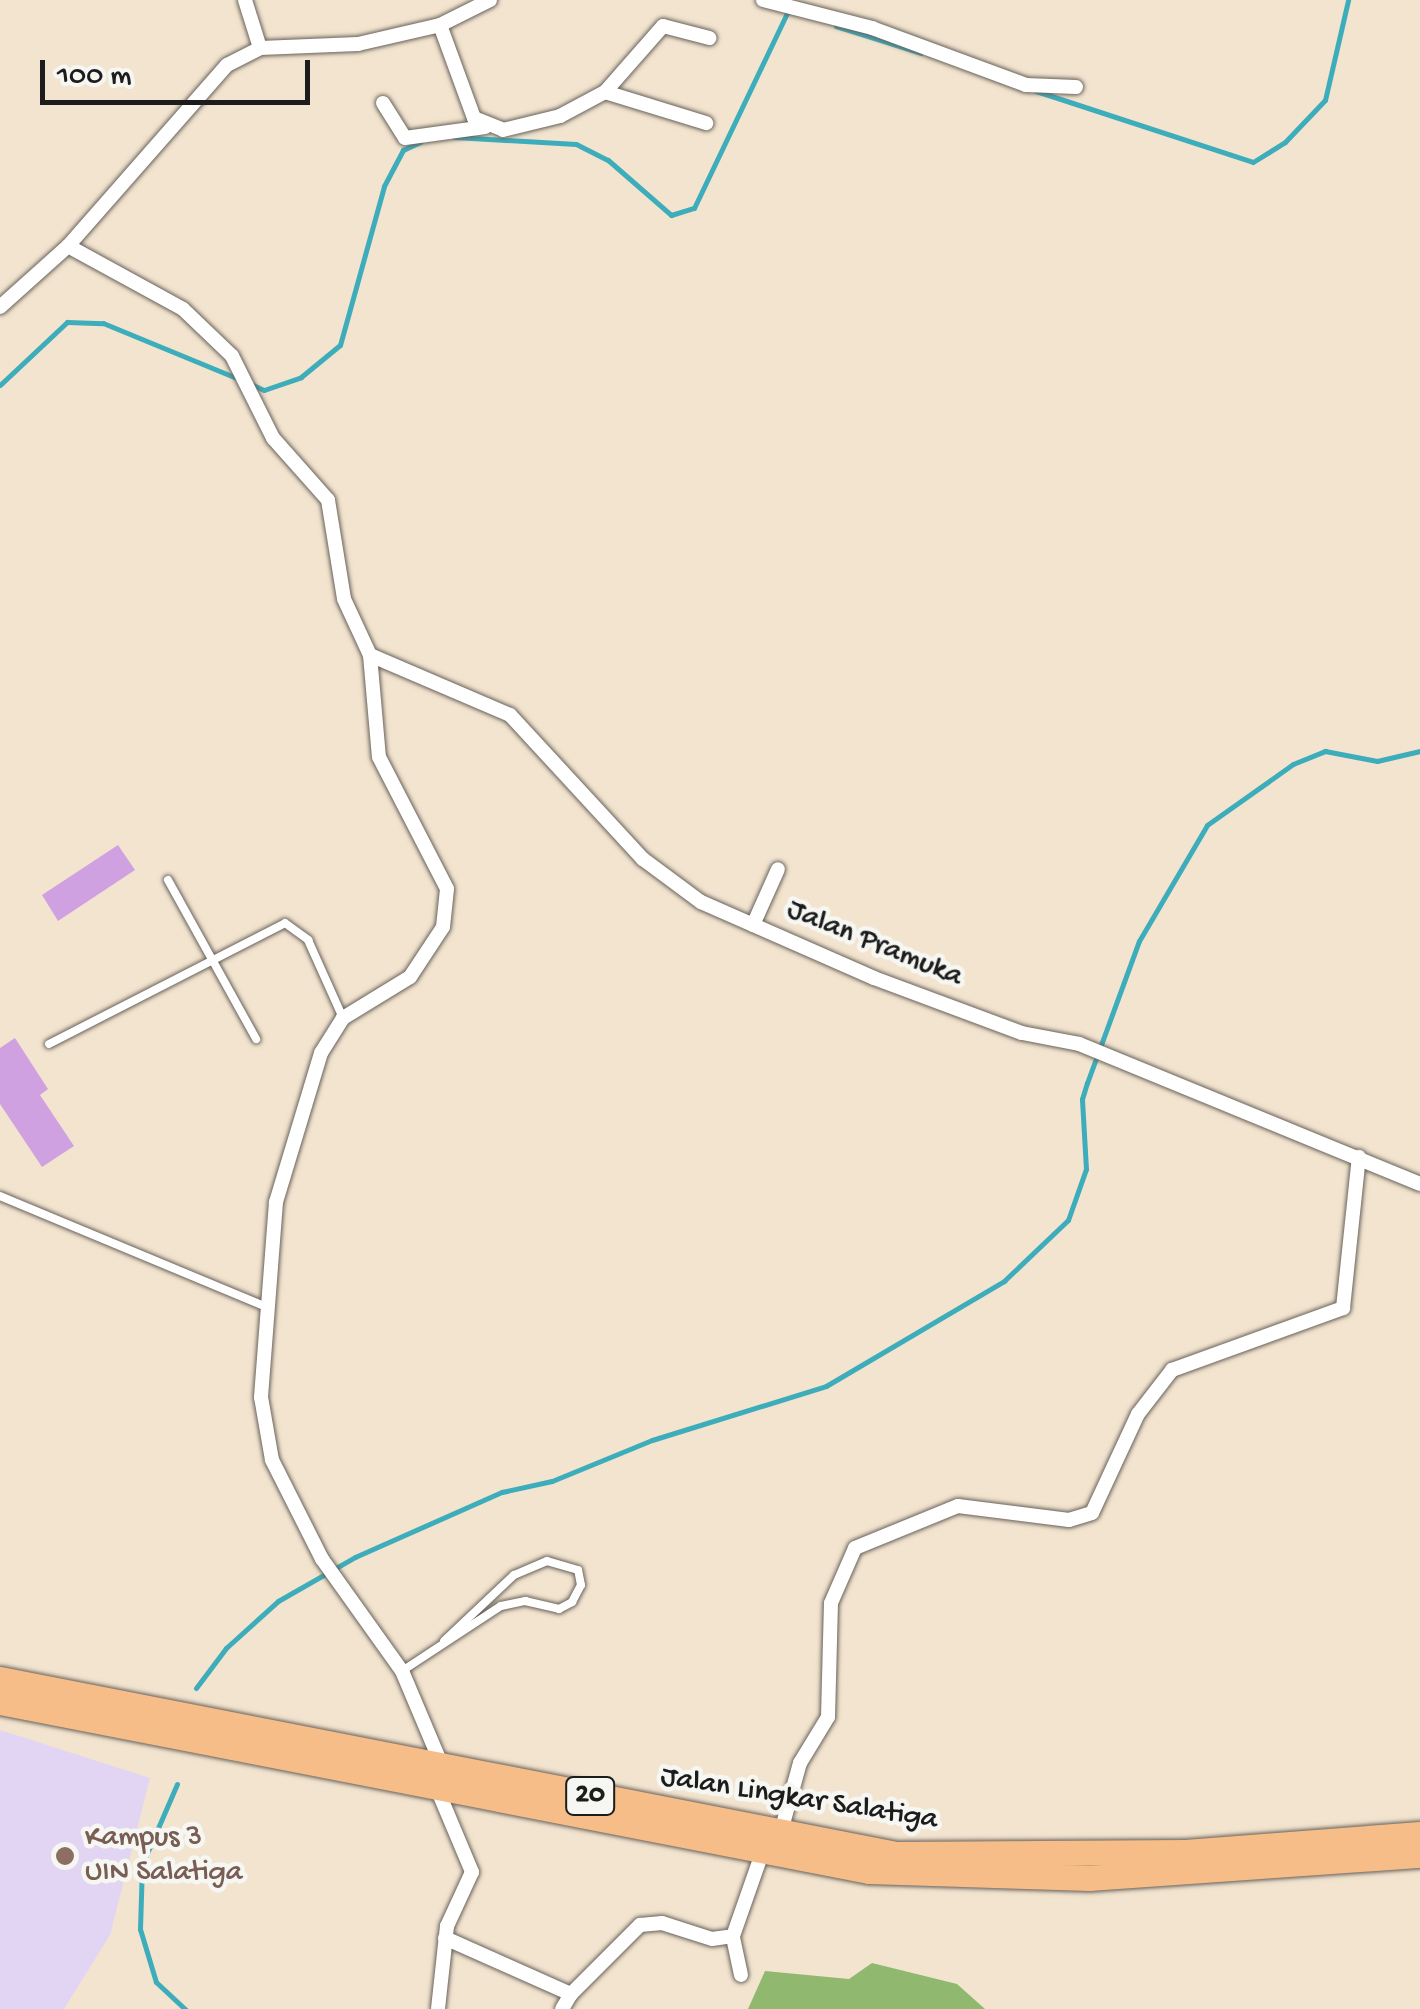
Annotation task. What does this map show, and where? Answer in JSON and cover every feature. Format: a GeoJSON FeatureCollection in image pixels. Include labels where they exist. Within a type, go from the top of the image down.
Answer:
{"type":"FeatureCollection","features":[{"type":"Feature","properties":{"kind":"highway","name":"Jalan Lingkar Salatiga"},"geometry":{"type":"LineString","coordinates":[[0,1679],[441,1780]]}},
{"type":"Feature","properties":{"kind":"highway","name":"Jalan Lingkar Salatiga"},"geometry":{"type":"LineString","coordinates":[[0,1702],[441,1780],[771,1844],[869,1870],[1026,1879],[1420,1855]]}},
{"type":"Feature","properties":{"kind":"highway","name":"Jalan Lingkar Salatiga"},"geometry":{"type":"LineString","coordinates":[[771,1844],[916,1856],[1002,1858],[1420,1834]]}},
{"type":"Feature","properties":{"kind":"street"},"geometry":{"type":"LineString","coordinates":[[246,0],[260,48]]}},
{"type":"Feature","properties":{"kind":"street"},"geometry":{"type":"LineString","coordinates":[[0,308],[68,246],[196,94],[226,65],[260,48],[358,44],[440,25],[490,0]]}},
{"type":"Feature","properties":{"kind":"street"},"geometry":{"type":"LineString","coordinates":[[763,0],[821,6],[1026,86],[1076,87]]}},
{"type":"Feature","properties":{"kind":"street"},"geometry":{"type":"LineString","coordinates":[[440,25],[474,118],[485,127]]}},
{"type":"Feature","properties":{"kind":"street"},"geometry":{"type":"LineString","coordinates":[[382,103],[405,138],[485,127],[503,130],[560,116],[605,92],[663,26],[709,38]]}},
{"type":"Feature","properties":{"kind":"street"},"geometry":{"type":"LineString","coordinates":[[605,92],[706,122]]}},
{"type":"Feature","properties":{"kind":"street"},"geometry":{"type":"LineString","coordinates":[[68,246],[184,309],[232,356],[273,438],[328,500],[344,599],[370,655],[378,756],[394,796],[432,856],[448,906],[443,927],[410,977],[343,1018],[320,1054],[276,1202],[264,1306],[265,1439],[322,1560],[402,1671],[472,1872],[445,1938],[438,2009]]}},
{"type":"Feature","properties":{"kind":"street","name":"Jalan Pramuka"},"geometry":{"type":"LineString","coordinates":[[370,655],[510,715],[644,860],[702,902],[1022,1033],[1079,1044],[1420,1184]]}},
{"type":"Feature","properties":{"kind":"street"},"geometry":{"type":"LineString","coordinates":[[753,925],[778,869]]}},
{"type":"Feature","properties":{"kind":"street"},"geometry":{"type":"LineString","coordinates":[[741,1975],[733,1936],[800,1763],[828,1718],[830,1604],[855,1548],[958,1506],[1069,1520],[1092,1513],[1138,1414],[1172,1370],[1343,1308],[1360,1158]]}},
{"type":"Feature","properties":{"kind":"street"},"geometry":{"type":"LineString","coordinates":[[562,2009],[640,1926],[662,1923],[712,1939],[733,1936]]}},
{"type":"Feature","properties":{"kind":"street"},"geometry":{"type":"LineString","coordinates":[[445,1938],[572,1994]]}},
{"type":"Feature","properties":{"kind":"lane"},"geometry":{"type":"LineString","coordinates":[[168,880],[256,1039]]}},
{"type":"Feature","properties":{"kind":"lane"},"geometry":{"type":"LineString","coordinates":[[49,1044],[274,924],[294,927],[308,940],[343,1018]]}},
{"type":"Feature","properties":{"kind":"lane"},"geometry":{"type":"LineString","coordinates":[[0,1196],[264,1306]]}},
{"type":"Feature","properties":{"kind":"lane"},"geometry":{"type":"LineString","coordinates":[[402,1671],[444,1641],[515,1600],[559,1609],[581,1586],[578,1570],[547,1561],[514,1575],[444,1641]]}},
{"type":"Feature","properties":{"kind":"shaded area","name":"Kampus 3 UIN Salatiga"},"geometry":{"type":"Polygon","coordinates":[[[0,1730],[150,1778],[110,1935],[64,2009],[0,2009],[0,1730]]]}},
{"type":"Feature","properties":{"kind":"green space"},"geometry":{"type":"Polygon","coordinates":[[[872,1963],[957,1984],[985,2009],[748,2009],[765,1971],[849,1979],[872,1963]]]}},
{"type":"Feature","properties":{"kind":"building"},"geometry":{"type":"Polygon","coordinates":[[[118,845],[135,870],[58,921],[42,895],[118,845]]]}},
{"type":"Feature","properties":{"kind":"building"},"geometry":{"type":"Polygon","coordinates":[[[15,1038],[48,1089],[40,1095],[74,1146],[42,1167],[0,1104],[0,1048],[15,1038]]]}},
{"type":"Feature","properties":{"kind":"waterway"},"geometry":{"type":"LineString","coordinates":[[1036,91],[1253,162],[1285,142],[1325,100],[1348,0]]}},
{"type":"Feature","properties":{"kind":"waterway"},"geometry":{"type":"LineString","coordinates":[[454,137],[576,144],[608,160],[671,215],[694,208],[788,11]]}},
{"type":"Feature","properties":{"kind":"waterway"},"geometry":{"type":"LineString","coordinates":[[836,26],[921,53]]}},
{"type":"Feature","properties":{"kind":"waterway"},"geometry":{"type":"LineString","coordinates":[[251,384],[264,390],[301,377],[340,345],[384,186],[403,150],[420,142]]}},
{"type":"Feature","properties":{"kind":"waterway"},"geometry":{"type":"LineString","coordinates":[[0,385],[67,322],[103,323],[241,380]]}},
{"type":"Feature","properties":{"kind":"waterway"},"geometry":{"type":"LineString","coordinates":[[196,1688],[226,1648],[278,1601],[355,1557],[502,1492],[552,1481],[652,1440],[826,1386],[1004,1281],[1068,1220],[1086,1169],[1082,1099],[1087,1083],[1139,941],[1207,825],[1293,764],[1325,751],[1377,761],[1420,751]]}},
{"type":"Feature","properties":{"kind":"waterway"},"geometry":{"type":"LineString","coordinates":[[177,1784],[142,1865],[140,1929],[156,1982],[185,2009]]}},
{"type":"Feature","properties":{"kind":"place","name":"Kampus 3 UIN Salatiga"},"geometry":{"type":"Point","coordinates":[65,1856]}}]}
